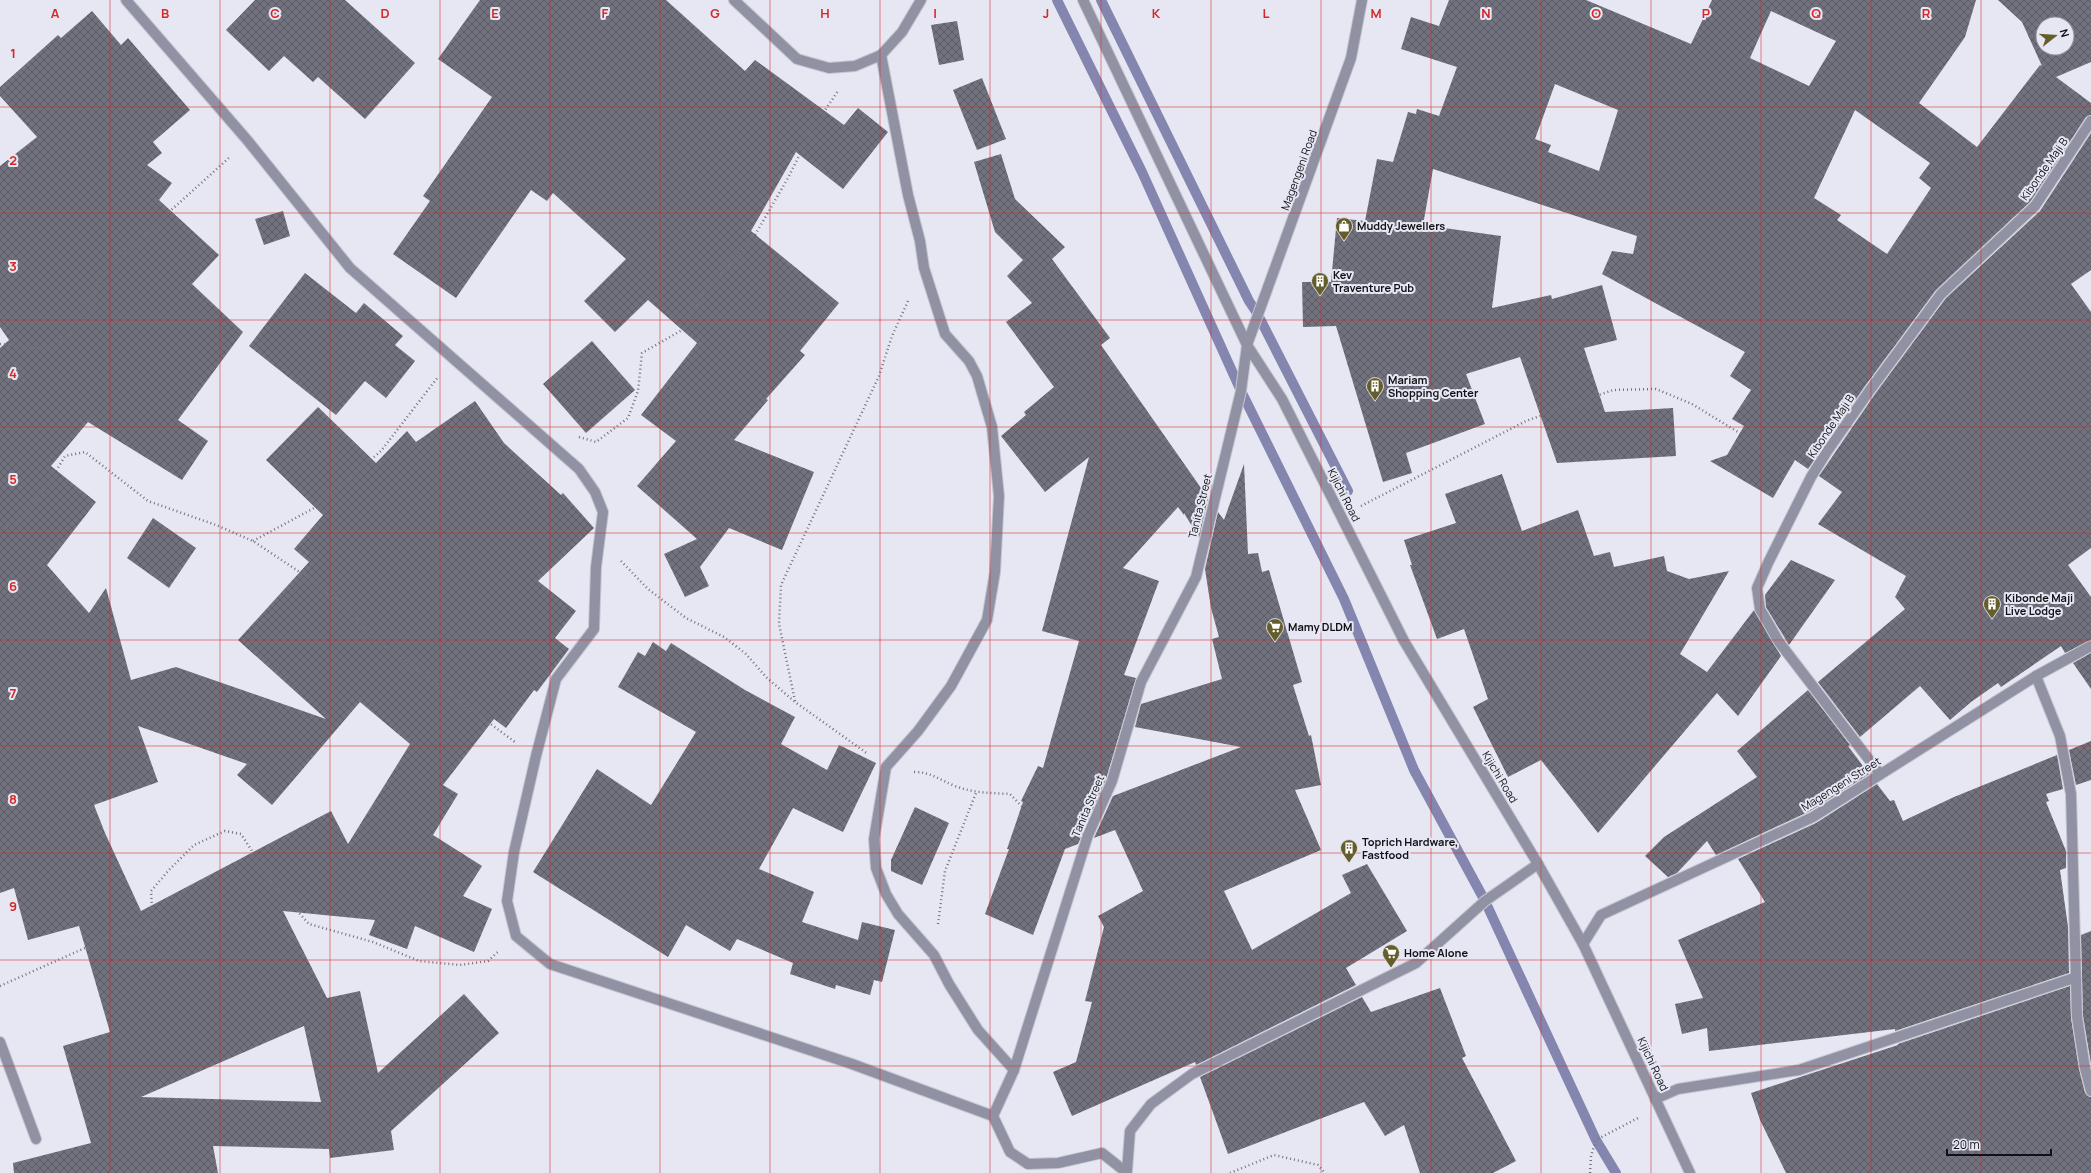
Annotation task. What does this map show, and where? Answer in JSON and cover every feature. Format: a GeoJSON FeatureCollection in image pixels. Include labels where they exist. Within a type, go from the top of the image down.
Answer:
{"type":"FeatureCollection","features":[{"type":"Feature","properties":{"kind":"street"},"geometry":{"type":"LineString","coordinates":[[126,0],[248,141],[350,268],[451,359],[579,469],[595,492],[603,512],[596,567],[594,629],[556,679],[536,756],[514,852],[507,901],[516,936],[550,964],[852,1064],[993,1116],[1010,1152],[1028,1164],[1058,1163],[1102,1153],[1127,1172]]}},
{"type":"Feature","properties":{"kind":"street"},"geometry":{"type":"LineString","coordinates":[[734,0],[797,58],[829,68],[855,66],[881,55],[902,32],[921,0]]}},
{"type":"Feature","properties":{"kind":"street","name":"Kijichi Road"},"geometry":{"type":"LineString","coordinates":[[1083,0],[1247,345],[1282,399],[1404,641],[1538,864],[1583,944],[1690,1173]]}},
{"type":"Feature","properties":{"kind":"street","name":"Magengeni Road"},"geometry":{"type":"LineString","coordinates":[[1247,345],[1351,58],[1362,0]]}},
{"type":"Feature","properties":{"kind":"street"},"geometry":{"type":"LineString","coordinates":[[881,55],[908,195],[920,241],[924,268],[945,334],[969,361],[977,376],[992,427],[999,496],[995,572],[987,620],[951,686],[918,731],[886,767],[874,839],[876,868],[886,894],[898,914],[934,955],[949,984],[978,1030],[1014,1070]]}},
{"type":"Feature","properties":{"kind":"street","name":"Kibonde Maji B"},"geometry":{"type":"LineString","coordinates":[[1880,774],[1780,642],[1760,610],[1757,588],[1811,477],[1865,397],[1940,294],[2035,206],[2091,121]]}},
{"type":"Feature","properties":{"kind":"street","name":"Tanita Street"},"geometry":{"type":"LineString","coordinates":[[993,1116],[1014,1070],[1088,835],[1112,781],[1141,682],[1196,577],[1241,391],[1247,345]]}},
{"type":"Feature","properties":{"kind":"street","name":"Magengeni Street"},"geometry":{"type":"LineString","coordinates":[[1583,944],[1600,915],[1813,817],[2036,676],[2091,646]]}},
{"type":"Feature","properties":{"kind":"street"},"geometry":{"type":"LineString","coordinates":[[2036,676],[2060,736],[2071,794],[2074,978],[2077,1017],[2084,1068],[2091,1091]]}},
{"type":"Feature","properties":{"kind":"street"},"geometry":{"type":"LineString","coordinates":[[1127,1172],[1130,1131],[1151,1104],[1192,1074],[1416,963],[1485,901],[1538,864]]}},
{"type":"Feature","properties":{"kind":"street"},"geometry":{"type":"LineString","coordinates":[[1658,1104],[1678,1089],[1799,1070],[2074,978]]}},
{"type":"Feature","properties":{"kind":"street"},"geometry":{"type":"LineString","coordinates":[[0,1042],[36,1139]]}},
{"type":"Feature","properties":{"kind":"path"},"geometry":{"type":"LineString","coordinates":[[579,469],[579,436],[596,442],[628,418],[638,391],[642,353],[684,329],[699,298],[755,235],[788,178],[813,128],[855,66]]}},
{"type":"Feature","properties":{"kind":"path"},"geometry":{"type":"LineString","coordinates":[[0,344],[51,350],[79,327],[100,278],[147,232],[248,141]]}},
{"type":"Feature","properties":{"kind":"path"},"geometry":{"type":"LineString","coordinates":[[795,702],[779,624],[781,585],[876,382],[892,336],[924,268]]}},
{"type":"Feature","properties":{"kind":"path"},"geometry":{"type":"LineString","coordinates":[[253,541],[316,507],[381,451],[451,359]]}},
{"type":"Feature","properties":{"kind":"path"},"geometry":{"type":"LineString","coordinates":[[1341,516],[1526,421],[1613,390],[1656,389],[1692,404],[1811,477]]}},
{"type":"Feature","properties":{"kind":"path"},"geometry":{"type":"LineString","coordinates":[[0,532],[17,522],[48,485],[65,456],[85,452],[148,501],[216,525],[253,541],[307,577],[347,607],[373,638],[536,756]]}},
{"type":"Feature","properties":{"kind":"path"},"geometry":{"type":"LineString","coordinates":[[601,534],[624,565],[648,589],[686,618],[724,637],[746,654],[767,678],[795,702],[886,767],[902,772],[929,773],[954,786],[976,793],[1010,794],[1029,814],[1088,835]]}},
{"type":"Feature","properties":{"kind":"path"},"geometry":{"type":"LineString","coordinates":[[934,955],[946,871],[976,793]]}},
{"type":"Feature","properties":{"kind":"path"},"geometry":{"type":"LineString","coordinates":[[0,986],[105,939],[153,926],[152,891],[169,870],[194,845],[225,831],[241,834],[274,886],[309,924],[373,942],[419,961],[460,965],[488,961],[516,936]]}},
{"type":"Feature","properties":{"kind":"path"},"geometry":{"type":"LineString","coordinates":[[1590,1173],[1591,1156],[1596,1140],[1626,1124],[1658,1104]]}},
{"type":"Feature","properties":{"kind":"path"},"geometry":{"type":"LineString","coordinates":[[1230,1173],[1274,1156],[1318,1165],[1325,1173]]}},
{"type":"Feature","properties":{"kind":"building"},"geometry":{"type":"Polygon","coordinates":[[[255,0],[345,0],[415,63],[365,119],[318,77],[313,82],[284,56],[269,71],[226,30],[255,0]]]}},
{"type":"Feature","properties":{"kind":"building"},"geometry":{"type":"Polygon","coordinates":[[[480,0],[666,0],[745,71],[755,60],[844,125],[858,108],[888,132],[843,189],[796,152],[751,231],[839,303],[800,351],[805,355],[766,399],[768,400],[734,440],[814,472],[782,550],[729,528],[700,567],[709,586],[685,597],[664,554],[697,539],[637,486],[676,441],[641,415],[697,343],[648,300],[615,332],[584,301],[626,259],[553,193],[547,201],[531,190],[456,298],[393,254],[430,201],[423,196],[492,97],[438,59],[480,0]]]}},
{"type":"Feature","properties":{"kind":"building"},"geometry":{"type":"Polygon","coordinates":[[[1449,0],[1586,0],[1691,44],[1712,0],[1976,0],[1965,37],[1919,103],[1977,147],[2040,65],[2042,66],[2037,56],[2075,56],[2075,16],[2035,16],[2035,51],[2022,22],[1998,0],[2091,0],[2091,62],[2056,77],[2091,103],[2091,115],[2086,117],[2030,202],[1936,290],[1865,386],[1808,469],[1795,460],[1773,498],[1710,461],[1727,455],[1744,426],[1732,419],[1751,390],[1730,376],[1745,352],[1602,274],[1612,251],[1633,254],[1637,236],[1433,169],[1423,225],[1501,236],[1492,308],[1551,295],[1552,299],[1602,285],[1617,340],[1584,348],[1605,412],[1673,408],[1676,456],[1557,463],[1520,357],[1466,374],[1485,424],[1406,453],[1412,473],[1383,482],[1336,326],[1303,327],[1302,282],[1331,282],[1337,218],[1365,221],[1377,159],[1393,162],[1408,112],[1416,114],[1417,109],[1439,116],[1457,67],[1401,49],[1411,17],[1439,26],[1449,0]],[[1771,11],[1750,58],[1809,86],[1836,41],[1771,11]],[[1555,84],[1535,139],[1551,145],[1548,152],[1599,171],[1618,110],[1555,84]],[[1855,110],[1814,198],[1841,215],[1837,220],[1887,254],[1931,188],[1919,178],[1930,163],[1855,110]]]}},
{"type":"Feature","properties":{"kind":"building"},"geometry":{"type":"Polygon","coordinates":[[[92,11],[121,45],[128,38],[190,110],[153,142],[162,153],[147,165],[172,183],[159,200],[219,255],[192,284],[243,332],[178,420],[208,441],[182,480],[88,422],[51,466],[96,502],[47,565],[89,613],[106,588],[131,680],[176,667],[326,719],[238,640],[309,562],[294,549],[323,515],[266,460],[318,407],[376,463],[407,431],[416,442],[475,401],[504,443],[561,495],[563,493],[594,528],[538,581],[576,611],[555,638],[569,649],[537,692],[534,690],[506,728],[494,719],[443,785],[458,794],[433,835],[482,866],[463,896],[492,909],[474,952],[415,926],[407,949],[369,935],[375,920],[283,911],[327,998],[360,991],[378,1073],[464,994],[499,1033],[391,1131],[394,1150],[330,1158],[329,1149],[213,1146],[218,1173],[14,1173],[13,1163],[91,1143],[63,1046],[110,1032],[79,926],[28,940],[14,888],[0,893],[0,348],[9,340],[0,327],[0,166],[37,137],[0,96],[0,87],[58,35],[61,38],[92,11]],[[360,702],[272,805],[237,775],[247,764],[138,726],[158,782],[94,805],[105,833],[141,911],[331,811],[348,844],[410,744],[360,702]],[[304,1026],[141,1097],[321,1102],[304,1026]]]}},
{"type":"Feature","properties":{"kind":"building"},"geometry":{"type":"Polygon","coordinates":[[[957,21],[964,60],[939,65],[931,25],[957,21]]]}},
{"type":"Feature","properties":{"kind":"building"},"geometry":{"type":"Polygon","coordinates":[[[982,78],[1006,139],[977,150],[953,90],[982,78]]]}},
{"type":"Feature","properties":{"kind":"building"},"geometry":{"type":"Polygon","coordinates":[[[2091,133],[2091,270],[2071,284],[2091,312],[2091,548],[2068,565],[2091,597],[2091,640],[2065,653],[2061,646],[2001,687],[1998,683],[1971,702],[1950,720],[1920,686],[1860,737],[1818,682],[1905,609],[1895,597],[1906,576],[1818,524],[1842,492],[1819,476],[1875,394],[1946,298],[2040,211],[2091,133]]]}},
{"type":"Feature","properties":{"kind":"building"},"geometry":{"type":"Polygon","coordinates":[[[1001,154],[1015,199],[1065,247],[1052,259],[1110,338],[1101,345],[1208,498],[1199,538],[1184,513],[1184,515],[1178,507],[1123,568],[1159,581],[1124,675],[1136,678],[1106,779],[1078,844],[1065,849],[1033,935],[985,914],[1009,849],[1007,849],[1023,802],[1021,801],[1038,766],[1043,768],[1079,641],[1042,631],[1089,457],[1045,492],[1001,436],[1026,415],[1024,412],[1054,387],[1006,322],[1032,303],[1007,276],[1023,260],[995,232],[974,162],[1001,154]]]}},
{"type":"Feature","properties":{"kind":"building"},"geometry":{"type":"Polygon","coordinates":[[[283,211],[290,236],[264,245],[255,219],[283,211]]]}},
{"type":"Feature","properties":{"kind":"building"},"geometry":{"type":"Polygon","coordinates":[[[305,273],[356,313],[364,303],[403,336],[395,345],[415,361],[386,398],[365,381],[336,415],[249,346],[305,273]]]}},
{"type":"Feature","properties":{"kind":"building"},"geometry":{"type":"Polygon","coordinates":[[[592,341],[635,390],[586,433],[543,384],[592,341]]]}},
{"type":"Feature","properties":{"kind":"building"},"geometry":{"type":"Polygon","coordinates":[[[1244,464],[1248,554],[1258,553],[1262,572],[1269,570],[1302,682],[1293,685],[1309,736],[1311,735],[1321,785],[1295,790],[1321,850],[1224,891],[1252,950],[1351,893],[1342,875],[1367,864],[1407,931],[1346,968],[1356,985],[1196,1065],[1195,1062],[1072,1116],[1053,1072],[1076,1062],[1092,1002],[1085,1001],[1104,927],[1098,916],[1143,891],[1115,830],[1094,838],[1113,796],[1241,747],[1135,727],[1141,704],[1222,679],[1212,639],[1219,637],[1211,608],[1205,569],[1218,512],[1224,520],[1244,464]]]}},
{"type":"Feature","properties":{"kind":"building"},"geometry":{"type":"Polygon","coordinates":[[[1502,474],[1522,531],[1578,510],[1594,556],[1610,552],[1614,567],[1664,556],[1667,571],[1689,579],[1729,571],[1680,654],[1707,672],[1754,610],[1781,656],[1738,716],[1717,693],[1598,833],[1541,760],[1508,777],[1473,707],[1488,699],[1464,629],[1437,639],[1410,565],[1412,565],[1404,540],[1456,523],[1445,494],[1502,474]]]}},
{"type":"Feature","properties":{"kind":"building"},"geometry":{"type":"Polygon","coordinates":[[[153,518],[196,548],[169,588],[127,558],[153,518]]]}},
{"type":"Feature","properties":{"kind":"building"},"geometry":{"type":"Polygon","coordinates":[[[1791,560],[1835,580],[1789,645],[1766,607],[1765,595],[1791,560]]]}},
{"type":"Feature","properties":{"kind":"building"},"geometry":{"type":"Polygon","coordinates":[[[653,642],[666,651],[671,643],[745,690],[795,717],[781,744],[827,770],[839,745],[876,763],[843,832],[793,808],[759,869],[814,892],[802,922],[858,940],[862,922],[895,930],[882,982],[874,980],[870,995],[836,985],[835,989],[790,974],[793,963],[737,939],[730,951],[686,925],[668,957],[533,872],[597,769],[651,805],[696,732],[618,687],[638,652],[645,656],[653,642]]]}},
{"type":"Feature","properties":{"kind":"building"},"geometry":{"type":"Polygon","coordinates":[[[2091,653],[2091,689],[2073,663],[2091,653]]]}},
{"type":"Feature","properties":{"kind":"building"},"geometry":{"type":"Polygon","coordinates":[[[1808,690],[1850,745],[1848,746],[1869,774],[1810,811],[1716,855],[1707,841],[1677,873],[1668,877],[1645,856],[1664,837],[1757,777],[1737,751],[1808,690]]]}},
{"type":"Feature","properties":{"kind":"building"},"geometry":{"type":"Polygon","coordinates":[[[2091,741],[2091,780],[2076,785],[2069,750],[2091,741]]]}},
{"type":"Feature","properties":{"kind":"building"},"geometry":{"type":"Polygon","coordinates":[[[2057,755],[2063,789],[2046,794],[2049,801],[2046,802],[2066,851],[2066,868],[2060,870],[2068,927],[2069,973],[1895,1031],[1895,1029],[1709,1051],[1707,1028],[1682,1034],[1675,1004],[1703,998],[1678,940],[1765,902],[1738,859],[1816,823],[1877,784],[1890,801],[1894,800],[1903,821],[1954,797],[2057,755]]]}},
{"type":"Feature","properties":{"kind":"building"},"geometry":{"type":"Polygon","coordinates":[[[915,807],[949,823],[922,885],[891,871],[891,860],[915,807]]]}},
{"type":"Feature","properties":{"kind":"building"},"geometry":{"type":"Polygon","coordinates":[[[2091,931],[2091,1064],[2083,1016],[2081,935],[2091,931]]]}},
{"type":"Feature","properties":{"kind":"building"},"geometry":{"type":"Polygon","coordinates":[[[2070,986],[2071,1018],[2079,1069],[2085,1093],[2091,1097],[2091,1173],[1786,1173],[1760,1120],[1751,1093],[1898,1045],[2070,986]]]}},
{"type":"Feature","properties":{"kind":"building"},"geometry":{"type":"Polygon","coordinates":[[[1440,988],[1466,1056],[1462,1058],[1516,1161],[1493,1173],[1420,1173],[1404,1125],[1385,1136],[1364,1102],[1228,1154],[1200,1077],[1362,997],[1371,1012],[1440,988]]]}},
{"type":"Feature","properties":{"kind":"waterway"},"geometry":{"type":"LineString","coordinates":[[1057,0],[1142,172],[1241,391],[1344,599],[1414,770],[1485,901],[1596,1140],[1616,1173]]}},
{"type":"Feature","properties":{"kind":"waterway"},"geometry":{"type":"LineString","coordinates":[[1101,0],[1249,301],[1257,313],[1348,491]]}},
{"type":"Feature","properties":{"kind":"place","name":"Muddy Jewellers"},"geometry":{"type":"Point","coordinates":[1344,241]}},
{"type":"Feature","properties":{"kind":"place","name":"Kev Traventure Pub"},"geometry":{"type":"Point","coordinates":[1320,296]}},
{"type":"Feature","properties":{"kind":"place","name":"Mariam Shopping Center"},"geometry":{"type":"Point","coordinates":[1375,401]}},
{"type":"Feature","properties":{"kind":"place","name":"Kibonde Maji Live Lodge"},"geometry":{"type":"Point","coordinates":[1992,619]}},
{"type":"Feature","properties":{"kind":"place","name":"Mamy DLDM"},"geometry":{"type":"Point","coordinates":[1275,642]}},
{"type":"Feature","properties":{"kind":"place","name":"Toprich Hardware, Fastfood"},"geometry":{"type":"Point","coordinates":[1349,863]}},
{"type":"Feature","properties":{"kind":"place","name":"Home Alone"},"geometry":{"type":"Point","coordinates":[1391,968]}}]}
